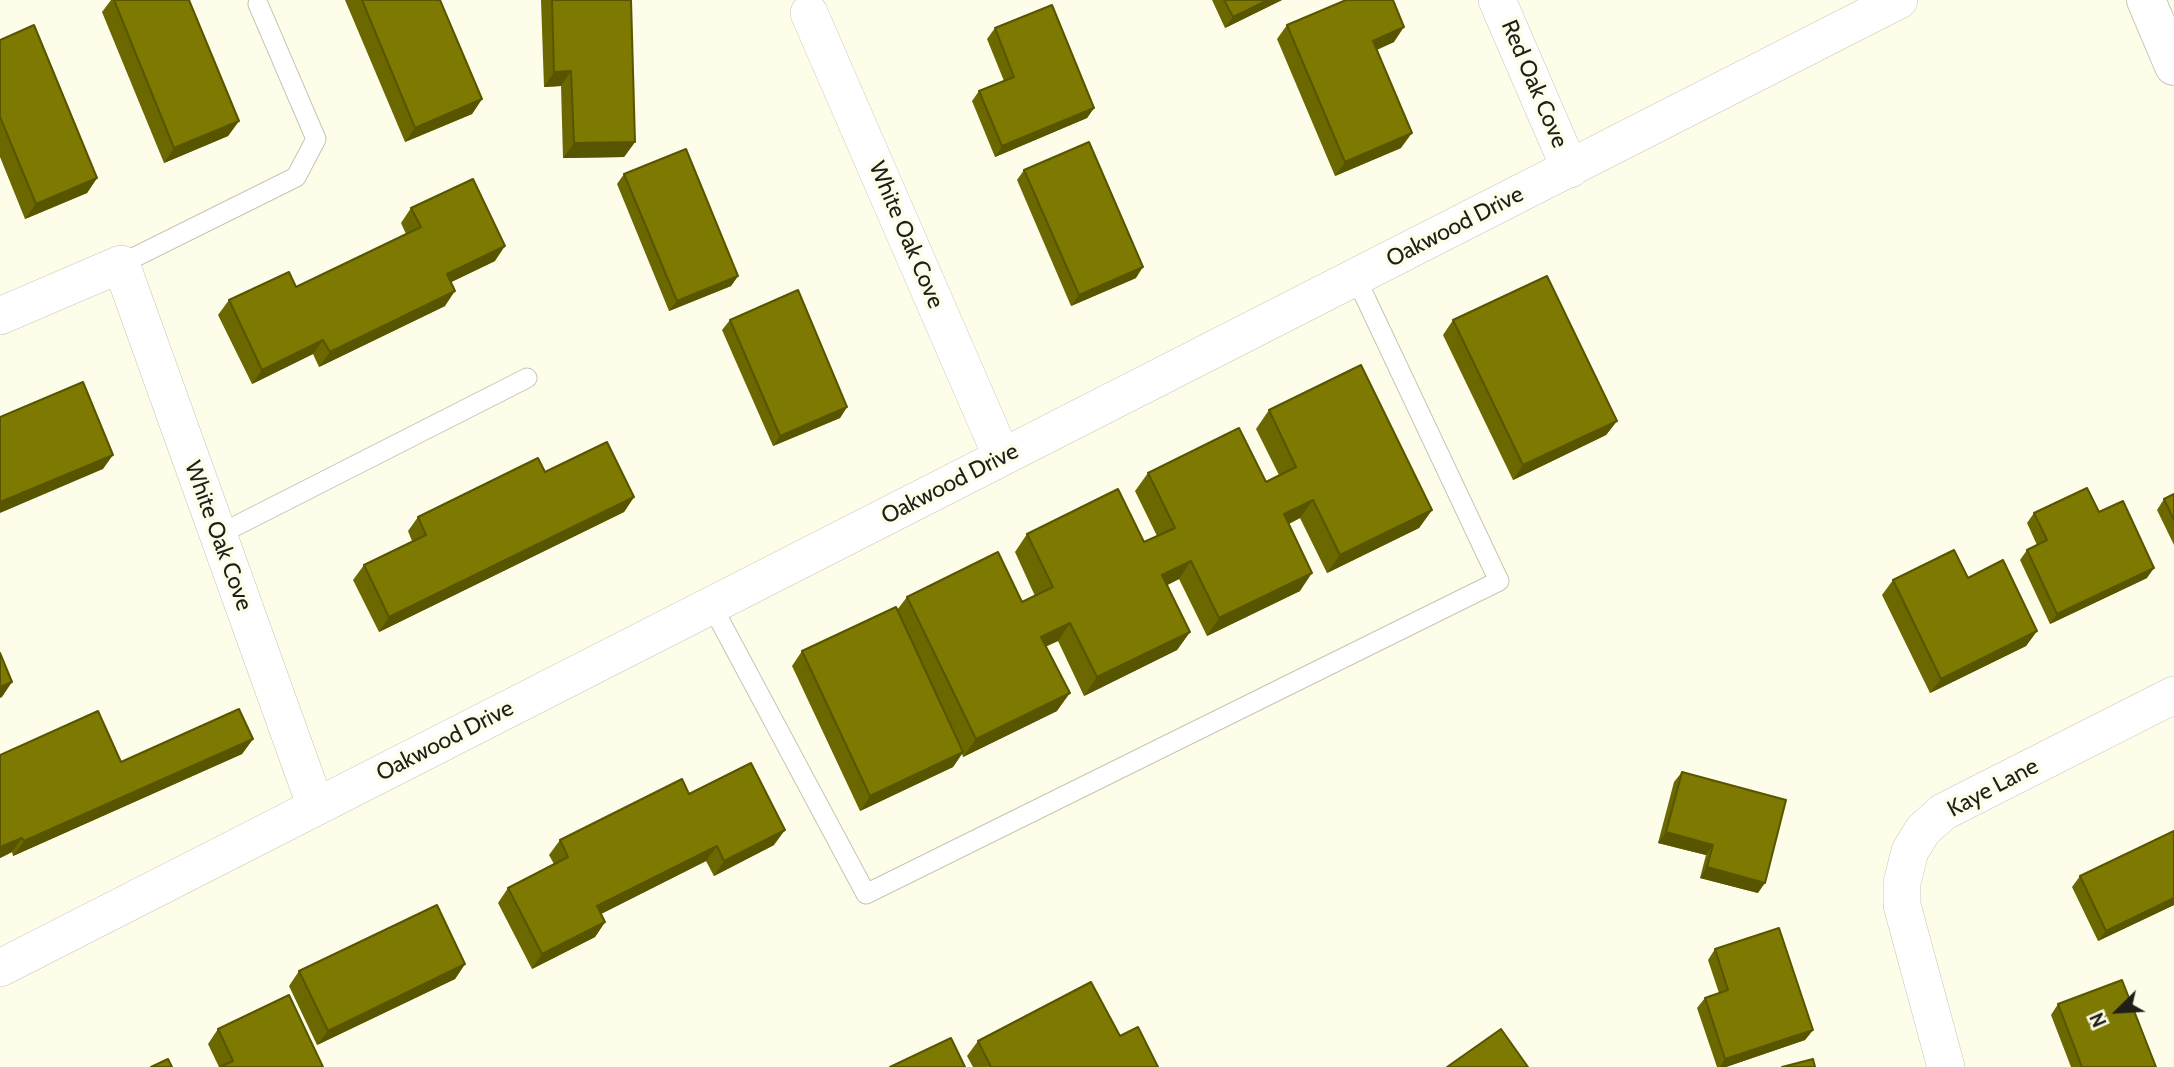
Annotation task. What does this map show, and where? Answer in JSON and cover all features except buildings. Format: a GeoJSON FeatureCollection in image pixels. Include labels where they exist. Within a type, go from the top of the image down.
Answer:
{"type":"FeatureCollection","features":[{"type":"Feature","properties":{"kind":"street","name":"Red Oak Cove"},"geometry":{"type":"LineString","coordinates":[[1497,0],[1570,169]]}},
{"type":"Feature","properties":{"kind":"street","name":"Oakwood Drive"},"geometry":{"type":"LineString","coordinates":[[0,968],[1899,0]]}},
{"type":"Feature","properties":{"kind":"street"},"geometry":{"type":"LineString","coordinates":[[2146,0],[2174,66]]}},
{"type":"Feature","properties":{"kind":"street","name":"White Oak Cove"},"geometry":{"type":"LineString","coordinates":[[809,13],[1002,457]]}},
{"type":"Feature","properties":{"kind":"street"},"geometry":{"type":"LineString","coordinates":[[0,316],[121,264]]}},
{"type":"Feature","properties":{"kind":"street","name":"White Oak Cove"},"geometry":{"type":"LineString","coordinates":[[121,264],[316,807]]}},
{"type":"Feature","properties":{"kind":"street","name":"Kaye Lane"},"geometry":{"type":"LineString","coordinates":[[1946,1067],[1902,905],[1902,883],[1910,850],[1923,830],[1943,812],[2174,695]]}},
{"type":"Feature","properties":{"kind":"lane"},"geometry":{"type":"LineString","coordinates":[[121,264],[296,177],[316,139],[258,4]]}},
{"type":"Feature","properties":{"kind":"lane"},"geometry":{"type":"LineString","coordinates":[[712,606],[866,894],[1499,581],[1356,278]]}},
{"type":"Feature","properties":{"kind":"lane"},"geometry":{"type":"LineString","coordinates":[[218,535],[527,378]]}}]}
